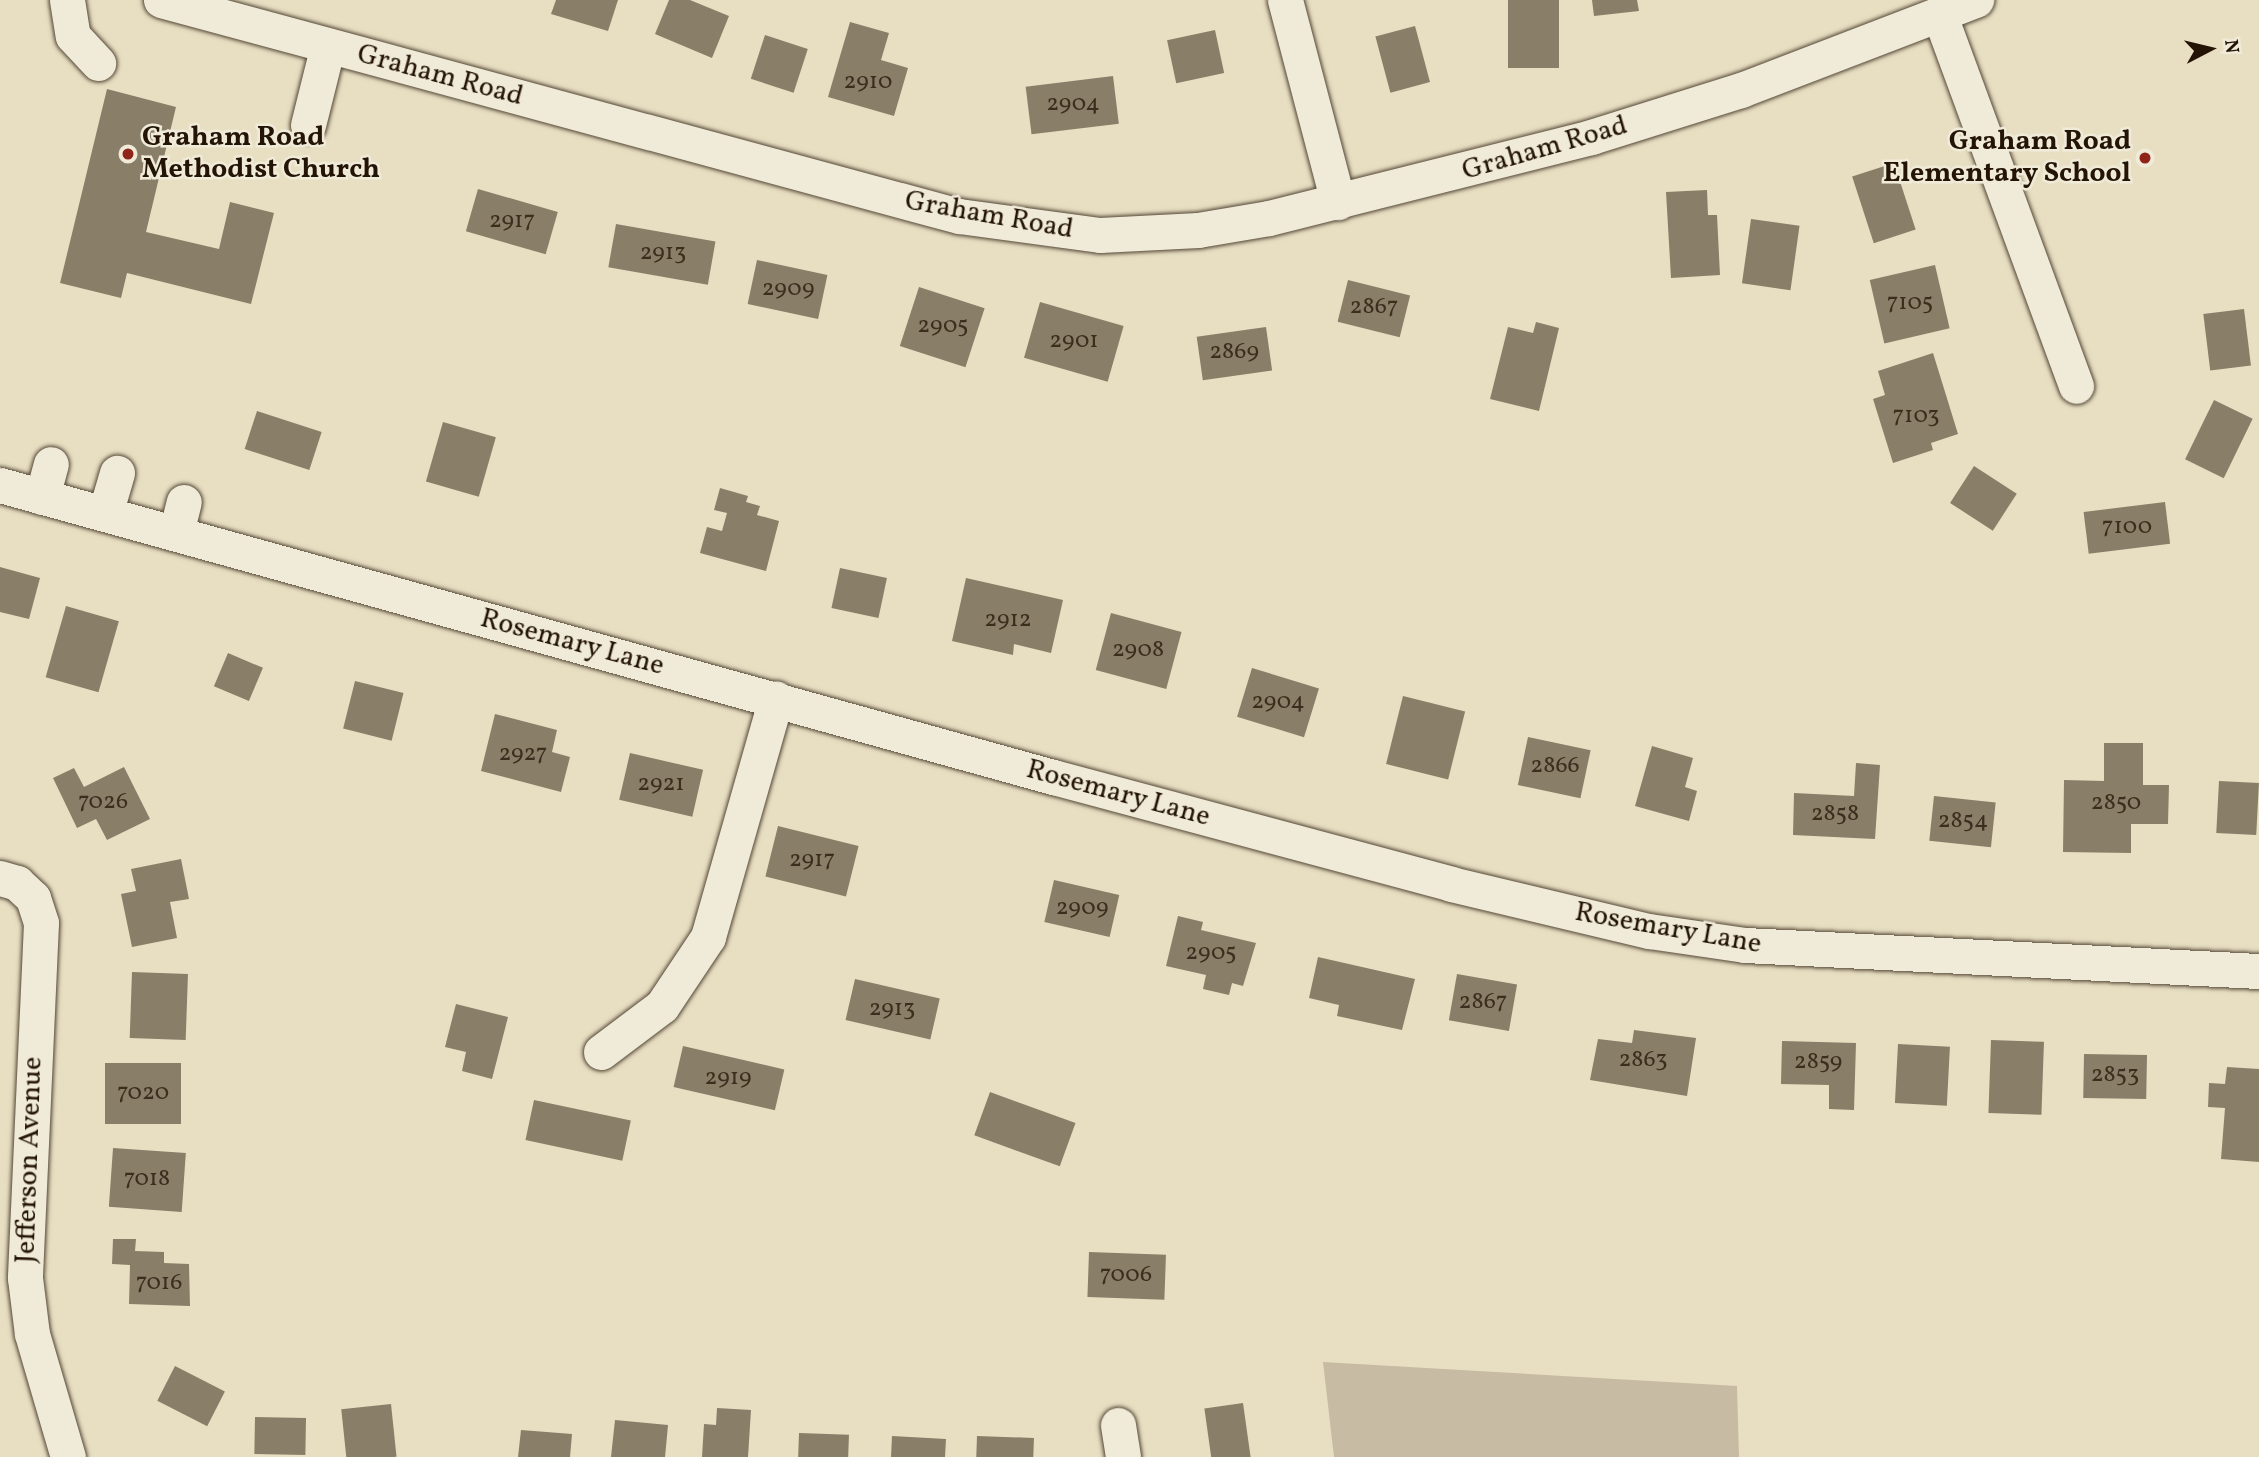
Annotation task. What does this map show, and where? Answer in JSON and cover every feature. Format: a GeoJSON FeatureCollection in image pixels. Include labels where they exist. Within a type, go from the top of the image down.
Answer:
{"type":"FeatureCollection","features":[{"type":"Feature","properties":{"kind":"street"},"geometry":{"type":"LineString","coordinates":[[67,0],[73,36],[98,62]]}},
{"type":"Feature","properties":{"kind":"street","name":"Graham Road"},"geometry":{"type":"LineString","coordinates":[[161,0],[257,13],[328,46],[945,212],[1037,230],[1100,235],[1198,230],[1338,202],[1591,137],[1741,90],[1957,6]]}},
{"type":"Feature","properties":{"kind":"street"},"geometry":{"type":"LineString","coordinates":[[1285,0],[1338,202]]}},
{"type":"Feature","properties":{"kind":"street"},"geometry":{"type":"LineString","coordinates":[[1957,6],[2076,386]]}},
{"type":"Feature","properties":{"kind":"street"},"geometry":{"type":"LineString","coordinates":[[308,125],[328,46]]}},
{"type":"Feature","properties":{"kind":"street"},"geometry":{"type":"LineString","coordinates":[[42,497],[51,464]]}},
{"type":"Feature","properties":{"kind":"street"},"geometry":{"type":"LineString","coordinates":[[105,514],[117,473]]}},
{"type":"Feature","properties":{"kind":"street","name":"Rosemary Lane"},"geometry":{"type":"LineString","coordinates":[[0,485],[105,514],[180,518],[776,699],[1451,884],[1649,931],[1759,946],[2259,971]]}},
{"type":"Feature","properties":{"kind":"street"},"geometry":{"type":"LineString","coordinates":[[601,1052],[662,1006],[708,937],[776,699]]}},
{"type":"Feature","properties":{"kind":"street","name":"Jefferson Avenue"},"geometry":{"type":"LineString","coordinates":[[0,878],[17,884],[33,898],[41,923],[15,1130],[25,1278],[32,1334],[68,1457]]}},
{"type":"Feature","properties":{"kind":"shaded area"},"geometry":{"type":"Polygon","coordinates":[[[1323,1362],[1737,1386],[1739,1457],[1334,1457],[1323,1362]]]}},
{"type":"Feature","properties":{"kind":"building"},"geometry":{"type":"Polygon","coordinates":[[[556,0],[618,0],[608,31],[551,14],[556,0]]]}},
{"type":"Feature","properties":{"kind":"building"},"geometry":{"type":"Polygon","coordinates":[[[669,0],[690,0],[729,16],[712,58],[655,34],[669,0]]]}},
{"type":"Feature","properties":{"kind":"building"},"geometry":{"type":"Polygon","coordinates":[[[1508,0],[1559,0],[1559,68],[1508,68],[1508,0]]]}},
{"type":"Feature","properties":{"kind":"building"},"geometry":{"type":"Polygon","coordinates":[[[1592,0],[1637,0],[1639,11],[1594,16],[1592,0]]]}},
{"type":"Feature","properties":{"kind":"building"},"geometry":{"type":"Polygon","coordinates":[[[850,22],[889,33],[881,60],[908,68],[894,116],[828,97],[850,22]]]}},
{"type":"Feature","properties":{"kind":"building"},"geometry":{"type":"Polygon","coordinates":[[[1415,26],[1430,82],[1390,93],[1375,37],[1415,26]]]}},
{"type":"Feature","properties":{"kind":"building"},"geometry":{"type":"Polygon","coordinates":[[[1215,30],[1224,73],[1176,83],[1167,40],[1215,30]]]}},
{"type":"Feature","properties":{"kind":"building"},"geometry":{"type":"Polygon","coordinates":[[[765,35],[808,49],[794,93],[751,79],[765,35]]]}},
{"type":"Feature","properties":{"kind":"building"},"geometry":{"type":"Polygon","coordinates":[[[1113,76],[1119,124],[1032,134],[1026,87],[1113,76]]]}},
{"type":"Feature","properties":{"kind":"building","name":"Graham Road Methodist Church"},"geometry":{"type":"Polygon","coordinates":[[[107,89],[176,107],[146,232],[219,249],[230,202],[274,213],[251,304],[127,273],[121,298],[60,283],[107,89]]]}},
{"type":"Feature","properties":{"kind":"building"},"geometry":{"type":"Polygon","coordinates":[[[1894,163],[1916,230],[1874,243],[1852,177],[1894,163]]]}},
{"type":"Feature","properties":{"kind":"building"},"geometry":{"type":"Polygon","coordinates":[[[478,189],[558,212],[546,254],[466,231],[478,189]]]}},
{"type":"Feature","properties":{"kind":"building"},"geometry":{"type":"Polygon","coordinates":[[[1707,190],[1708,215],[1717,215],[1720,275],[1671,278],[1666,192],[1707,190]]]}},
{"type":"Feature","properties":{"kind":"building"},"geometry":{"type":"Polygon","coordinates":[[[1751,219],[1800,226],[1790,290],[1742,283],[1751,219]]]}},
{"type":"Feature","properties":{"kind":"building"},"geometry":{"type":"Polygon","coordinates":[[[616,224],[715,242],[708,285],[608,267],[616,224]]]}},
{"type":"Feature","properties":{"kind":"building"},"geometry":{"type":"Polygon","coordinates":[[[757,260],[827,275],[818,319],[748,304],[757,260]]]}},
{"type":"Feature","properties":{"kind":"building"},"geometry":{"type":"Polygon","coordinates":[[[1935,265],[1950,328],[1884,343],[1870,280],[1935,265]]]}},
{"type":"Feature","properties":{"kind":"building"},"geometry":{"type":"Polygon","coordinates":[[[1348,280],[1410,295],[1400,337],[1338,322],[1348,280]]]}},
{"type":"Feature","properties":{"kind":"building"},"geometry":{"type":"Polygon","coordinates":[[[919,287],[985,308],[965,367],[900,346],[919,287]]]}},
{"type":"Feature","properties":{"kind":"building"},"geometry":{"type":"Polygon","coordinates":[[[1040,302],[1124,326],[1108,382],[1024,358],[1040,302]]]}},
{"type":"Feature","properties":{"kind":"building"},"geometry":{"type":"Polygon","coordinates":[[[2244,309],[2251,366],[2210,371],[2203,314],[2244,309]]]}},
{"type":"Feature","properties":{"kind":"building"},"geometry":{"type":"Polygon","coordinates":[[[1536,322],[1559,328],[1539,411],[1490,399],[1508,327],[1533,333],[1536,322]]]}},
{"type":"Feature","properties":{"kind":"building"},"geometry":{"type":"Polygon","coordinates":[[[1266,327],[1272,371],[1203,380],[1197,337],[1266,327]]]}},
{"type":"Feature","properties":{"kind":"building"},"geometry":{"type":"Polygon","coordinates":[[[1933,353],[1958,434],[1931,443],[1933,450],[1893,463],[1873,399],[1885,395],[1878,371],[1933,353]]]}},
{"type":"Feature","properties":{"kind":"building"},"geometry":{"type":"Polygon","coordinates":[[[2214,400],[2253,419],[2224,478],[2185,459],[2214,400]]]}},
{"type":"Feature","properties":{"kind":"building"},"geometry":{"type":"Polygon","coordinates":[[[257,411],[322,432],[309,470],[245,449],[257,411]]]}},
{"type":"Feature","properties":{"kind":"building"},"geometry":{"type":"Polygon","coordinates":[[[443,422],[496,437],[479,497],[426,482],[443,422]]]}},
{"type":"Feature","properties":{"kind":"building"},"geometry":{"type":"Polygon","coordinates":[[[1974,466],[2017,494],[1993,531],[1950,503],[1974,466]]]}},
{"type":"Feature","properties":{"kind":"building"},"geometry":{"type":"Polygon","coordinates":[[[720,488],[748,496],[746,502],[760,506],[757,515],[779,521],[766,571],[700,553],[707,527],[722,531],[727,513],[714,510],[720,488]]]}},
{"type":"Feature","properties":{"kind":"building"},"geometry":{"type":"Polygon","coordinates":[[[2165,502],[2170,544],[2089,554],[2084,512],[2165,502]]]}},
{"type":"Feature","properties":{"kind":"building"},"geometry":{"type":"Polygon","coordinates":[[[0,567],[40,578],[29,619],[0,612],[0,567]]]}},
{"type":"Feature","properties":{"kind":"building"},"geometry":{"type":"Polygon","coordinates":[[[840,568],[887,578],[878,618],[831,608],[840,568]]]}},
{"type":"Feature","properties":{"kind":"building"},"geometry":{"type":"Polygon","coordinates":[[[966,578],[1063,600],[1051,653],[1014,644],[1013,655],[952,641],[966,578]]]}},
{"type":"Feature","properties":{"kind":"building"},"geometry":{"type":"Polygon","coordinates":[[[66,606],[119,621],[98,692],[46,677],[66,606]]]}},
{"type":"Feature","properties":{"kind":"building"},"geometry":{"type":"Polygon","coordinates":[[[1111,613],[1182,632],[1166,689],[1096,670],[1111,613]]]}},
{"type":"Feature","properties":{"kind":"building"},"geometry":{"type":"Polygon","coordinates":[[[228,653],[263,668],[249,701],[214,686],[228,653]]]}},
{"type":"Feature","properties":{"kind":"building"},"geometry":{"type":"Polygon","coordinates":[[[1252,668],[1319,688],[1304,737],[1237,717],[1252,668]]]}},
{"type":"Feature","properties":{"kind":"building"},"geometry":{"type":"Polygon","coordinates":[[[355,681],[404,693],[392,741],[343,729],[355,681]]]}},
{"type":"Feature","properties":{"kind":"building"},"geometry":{"type":"Polygon","coordinates":[[[1403,696],[1465,711],[1448,779],[1386,764],[1403,696]]]}},
{"type":"Feature","properties":{"kind":"building"},"geometry":{"type":"Polygon","coordinates":[[[495,714],[557,730],[552,752],[570,757],[561,792],[481,771],[495,714]]]}},
{"type":"Feature","properties":{"kind":"building"},"geometry":{"type":"Polygon","coordinates":[[[1528,737],[1591,750],[1580,798],[1518,785],[1528,737]]]}},
{"type":"Feature","properties":{"kind":"building"},"geometry":{"type":"Polygon","coordinates":[[[2104,743],[2143,743],[2143,785],[2169,785],[2168,824],[2131,824],[2131,853],[2063,852],[2064,780],[2104,781],[2104,743]]]}},
{"type":"Feature","properties":{"kind":"building"},"geometry":{"type":"Polygon","coordinates":[[[1652,746],[1693,758],[1685,787],[1697,791],[1689,821],[1635,806],[1652,746]]]}},
{"type":"Feature","properties":{"kind":"building"},"geometry":{"type":"Polygon","coordinates":[[[630,753],[703,770],[692,817],[619,800],[630,753]]]}},
{"type":"Feature","properties":{"kind":"building"},"geometry":{"type":"Polygon","coordinates":[[[1856,763],[1880,765],[1875,839],[1793,835],[1794,793],[1854,796],[1856,763]]]}},
{"type":"Feature","properties":{"kind":"building"},"geometry":{"type":"Polygon","coordinates":[[[124,767],[150,819],[107,840],[96,819],[77,828],[53,778],[74,768],[84,787],[124,767]]]}},
{"type":"Feature","properties":{"kind":"building"},"geometry":{"type":"Polygon","coordinates":[[[2219,781],[2259,783],[2256,835],[2216,833],[2219,781]]]}},
{"type":"Feature","properties":{"kind":"building"},"geometry":{"type":"Polygon","coordinates":[[[1934,796],[1996,802],[1991,847],[1929,841],[1934,796]]]}},
{"type":"Feature","properties":{"kind":"building"},"geometry":{"type":"Polygon","coordinates":[[[778,826],[859,846],[846,897],[765,876],[778,826]]]}},
{"type":"Feature","properties":{"kind":"building"},"geometry":{"type":"Polygon","coordinates":[[[181,859],[189,899],[170,902],[177,938],[132,947],[121,894],[136,891],[131,869],[181,859]]]}},
{"type":"Feature","properties":{"kind":"building"},"geometry":{"type":"Polygon","coordinates":[[[1054,880],[1119,895],[1110,937],[1044,922],[1054,880]]]}},
{"type":"Feature","properties":{"kind":"building"},"geometry":{"type":"Polygon","coordinates":[[[1178,916],[1203,922],[1201,930],[1256,943],[1243,986],[1232,983],[1229,995],[1203,989],[1206,975],[1166,966],[1178,916]]]}},
{"type":"Feature","properties":{"kind":"building"},"geometry":{"type":"Polygon","coordinates":[[[1318,957],[1415,979],[1402,1030],[1337,1016],[1339,1005],[1309,998],[1318,957]]]}},
{"type":"Feature","properties":{"kind":"building"},"geometry":{"type":"Polygon","coordinates":[[[132,972],[188,974],[186,1040],[130,1038],[132,972]]]}},
{"type":"Feature","properties":{"kind":"building"},"geometry":{"type":"Polygon","coordinates":[[[1457,974],[1517,985],[1509,1031],[1449,1020],[1457,974]]]}},
{"type":"Feature","properties":{"kind":"building"},"geometry":{"type":"Polygon","coordinates":[[[855,979],[940,999],[930,1039],[846,1020],[855,979]]]}},
{"type":"Feature","properties":{"kind":"building"},"geometry":{"type":"Polygon","coordinates":[[[456,1004],[508,1017],[492,1079],[462,1071],[466,1052],[445,1047],[456,1004]]]}},
{"type":"Feature","properties":{"kind":"building"},"geometry":{"type":"Polygon","coordinates":[[[1634,1030],[1696,1038],[1687,1096],[1590,1080],[1598,1039],[1632,1043],[1634,1030]]]}},
{"type":"Feature","properties":{"kind":"building"},"geometry":{"type":"Polygon","coordinates":[[[1991,1040],[2044,1042],[2041,1115],[1988,1113],[1991,1040]]]}},
{"type":"Feature","properties":{"kind":"building"},"geometry":{"type":"Polygon","coordinates":[[[1782,1041],[1856,1043],[1854,1110],[1829,1109],[1829,1085],[1781,1084],[1782,1041]]]}},
{"type":"Feature","properties":{"kind":"building"},"geometry":{"type":"Polygon","coordinates":[[[1898,1044],[1950,1047],[1947,1106],[1895,1103],[1898,1044]]]}},
{"type":"Feature","properties":{"kind":"building"},"geometry":{"type":"Polygon","coordinates":[[[683,1046],[784,1069],[775,1110],[674,1087],[683,1046]]]}},
{"type":"Feature","properties":{"kind":"building"},"geometry":{"type":"Polygon","coordinates":[[[2084,1054],[2147,1055],[2146,1099],[2083,1098],[2084,1054]]]}},
{"type":"Feature","properties":{"kind":"building"},"geometry":{"type":"Polygon","coordinates":[[[105,1063],[181,1063],[181,1124],[105,1124],[105,1063]]]}},
{"type":"Feature","properties":{"kind":"building"},"geometry":{"type":"Polygon","coordinates":[[[2227,1067],[2259,1069],[2259,1162],[2221,1159],[2225,1108],[2208,1107],[2209,1083],[2225,1084],[2227,1067]]]}},
{"type":"Feature","properties":{"kind":"building"},"geometry":{"type":"Polygon","coordinates":[[[990,1092],[1076,1123],[1060,1166],[974,1135],[990,1092]]]}},
{"type":"Feature","properties":{"kind":"building"},"geometry":{"type":"Polygon","coordinates":[[[534,1100],[631,1121],[622,1161],[525,1140],[534,1100]]]}},
{"type":"Feature","properties":{"kind":"building"},"geometry":{"type":"Polygon","coordinates":[[[113,1148],[186,1153],[182,1212],[109,1207],[113,1148]]]}},
{"type":"Feature","properties":{"kind":"building"},"geometry":{"type":"Polygon","coordinates":[[[113,1239],[136,1239],[135,1251],[164,1252],[164,1263],[189,1264],[190,1306],[129,1304],[130,1265],[112,1264],[113,1239]]]}},
{"type":"Feature","properties":{"kind":"building"},"geometry":{"type":"Polygon","coordinates":[[[1089,1252],[1166,1255],[1164,1300],[1087,1297],[1089,1252]]]}},
{"type":"Feature","properties":{"kind":"building"},"geometry":{"type":"Polygon","coordinates":[[[175,1366],[225,1391],[207,1426],[157,1401],[175,1366]]]}},
{"type":"Feature","properties":{"kind":"building"},"geometry":{"type":"Polygon","coordinates":[[[1243,1403],[1251,1457],[1211,1457],[1204,1408],[1243,1403]]]}},
{"type":"Feature","properties":{"kind":"building"},"geometry":{"type":"Polygon","coordinates":[[[391,1404],[397,1457],[346,1457],[341,1409],[391,1404]]]}},
{"type":"Feature","properties":{"kind":"building"},"geometry":{"type":"Polygon","coordinates":[[[717,1408],[751,1410],[748,1457],[702,1457],[704,1424],[716,1425],[717,1408]]]}},
{"type":"Feature","properties":{"kind":"building"},"geometry":{"type":"Polygon","coordinates":[[[255,1417],[306,1418],[305,1455],[254,1454],[255,1417]]]}},
{"type":"Feature","properties":{"kind":"building"},"geometry":{"type":"Polygon","coordinates":[[[615,1420],[668,1425],[665,1457],[611,1457],[615,1420]]]}},
{"type":"Feature","properties":{"kind":"building"},"geometry":{"type":"Polygon","coordinates":[[[521,1430],[572,1434],[570,1457],[518,1457],[521,1430]]]}},
{"type":"Feature","properties":{"kind":"building"},"geometry":{"type":"Polygon","coordinates":[[[799,1433],[849,1435],[848,1457],[798,1457],[799,1433]]]}},
{"type":"Feature","properties":{"kind":"building"},"geometry":{"type":"Polygon","coordinates":[[[892,1436],[946,1439],[945,1457],[891,1457],[892,1436]]]}},
{"type":"Feature","properties":{"kind":"building"},"geometry":{"type":"Polygon","coordinates":[[[977,1436],[1034,1438],[1033,1457],[976,1457],[977,1436]]]}},
{"type":"Feature","properties":{"kind":"place","name":"Graham Road Methodist Church"},"geometry":{"type":"Point","coordinates":[128,154]}},
{"type":"Feature","properties":{"kind":"place","name":"Graham Road Elementary School"},"geometry":{"type":"Point","coordinates":[2145,158]}}]}
